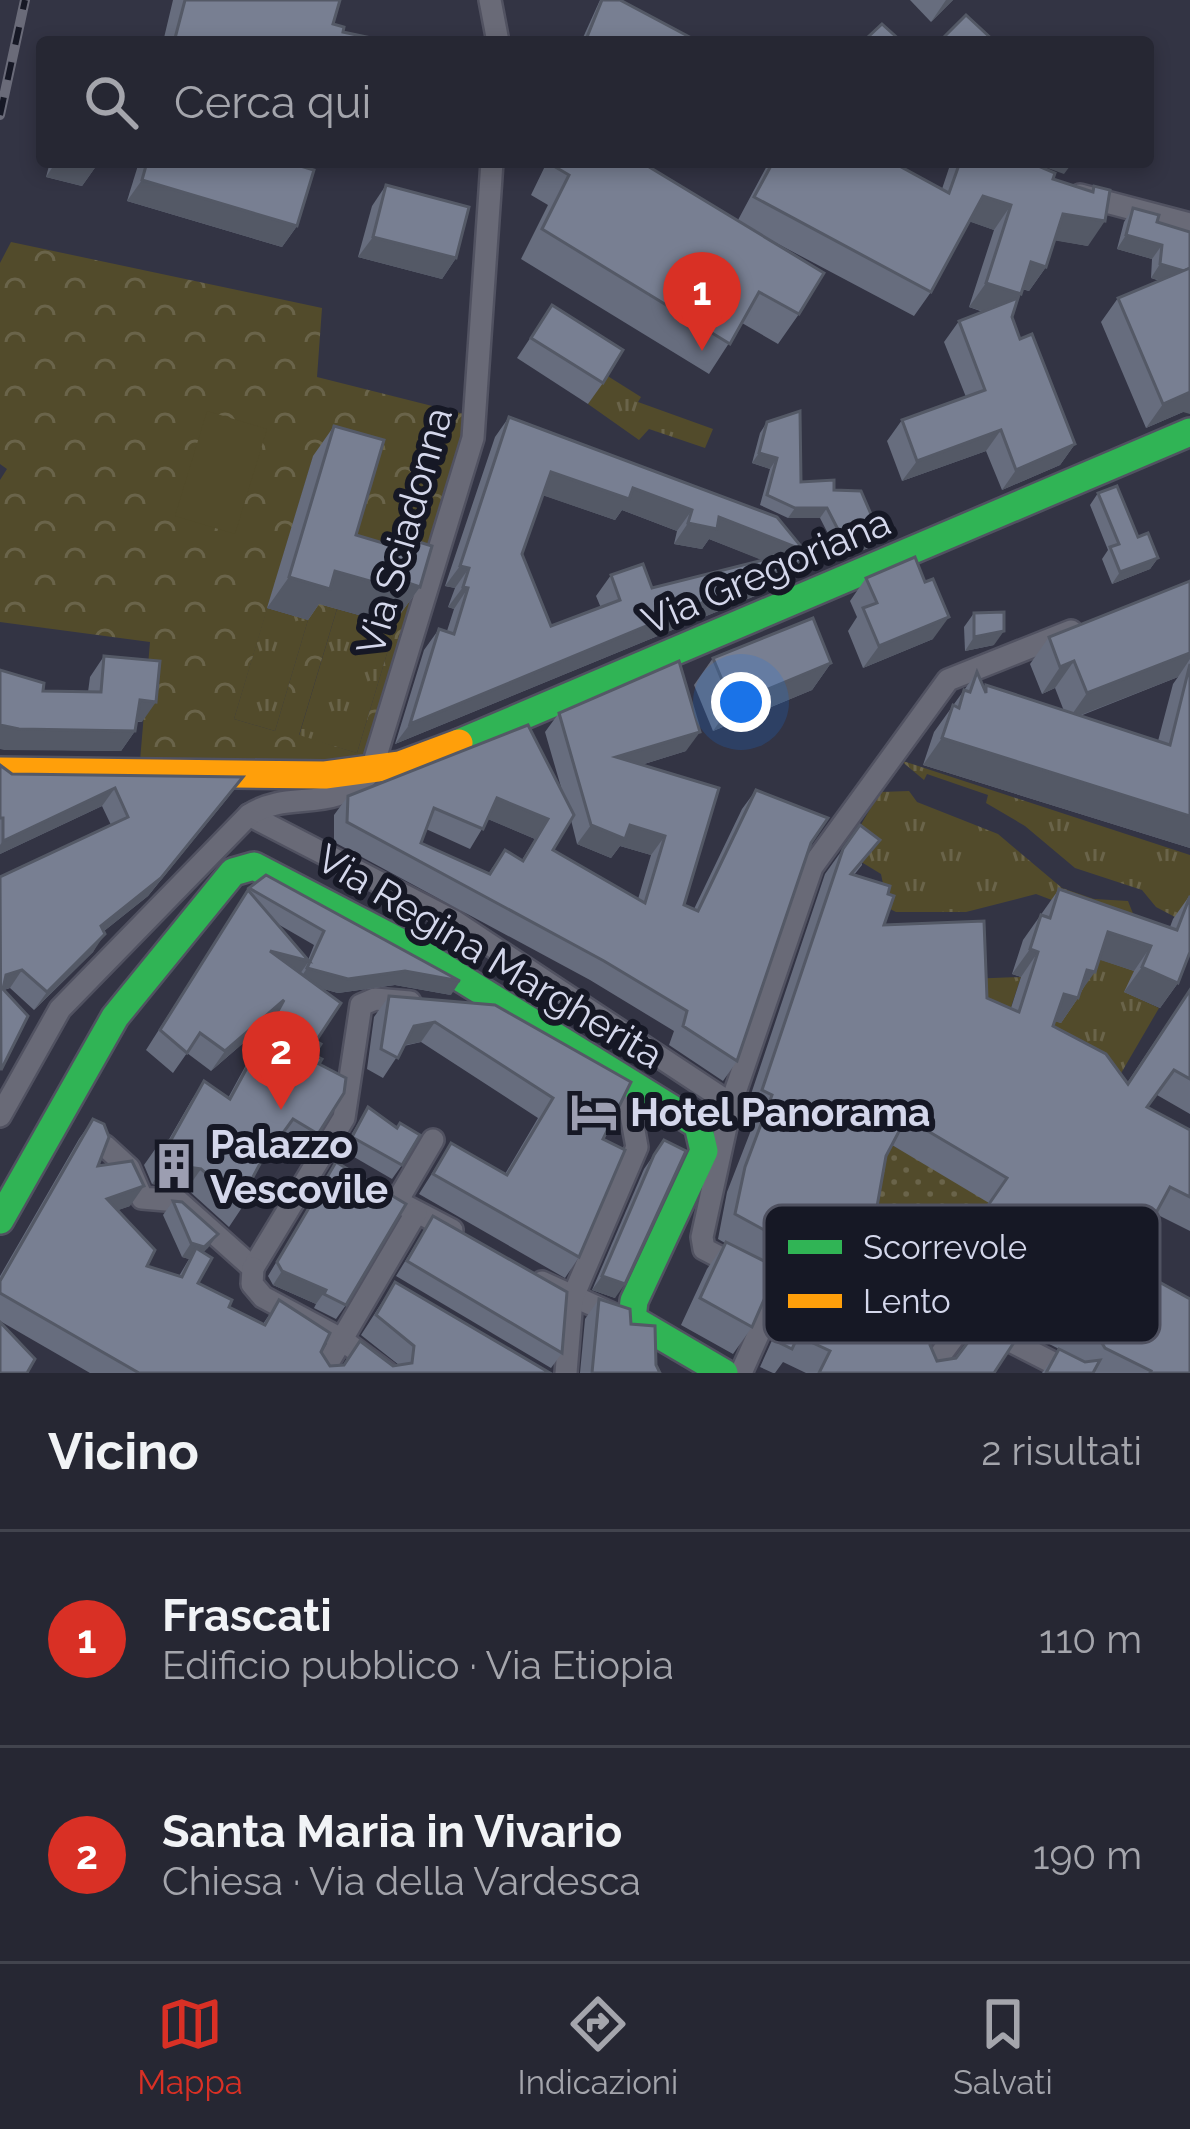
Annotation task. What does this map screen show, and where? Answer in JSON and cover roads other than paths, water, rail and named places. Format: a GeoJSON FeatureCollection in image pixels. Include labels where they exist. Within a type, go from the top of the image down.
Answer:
{"type":"FeatureCollection","features":[{"type":"Feature","properties":{"kind":"street"},"geometry":{"type":"LineString","coordinates":[[490,0],[497,35]]}},
{"type":"Feature","properties":{"kind":"street","name":"Via Sciadonna"},"geometry":{"type":"LineString","coordinates":[[370,772],[486,414],[481,276],[491,168]]}},
{"type":"Feature","properties":{"kind":"street"},"geometry":{"type":"LineString","coordinates":[[1063,190],[1190,224]]}},
{"type":"Feature","properties":{"kind":"street","name":"Via Gregoriana"},"geometry":{"type":"LineString","coordinates":[[0,771],[95,776],[370,772],[504,727],[813,580],[1190,432]]}},
{"type":"Feature","properties":{"kind":"street"},"geometry":{"type":"LineString","coordinates":[[764,1278],[701,1244],[731,1104],[812,867],[948,680],[1091,624]]}},
{"type":"Feature","properties":{"kind":"street"},"geometry":{"type":"LineString","coordinates":[[0,1116],[35,1031],[249,814],[266,806],[339,796],[370,772]]}},
{"type":"Feature","properties":{"kind":"street"},"geometry":{"type":"LineString","coordinates":[[249,814],[454,921],[731,1104]]}},
{"type":"Feature","properties":{"kind":"street","name":"Via Regina Margherita"},"geometry":{"type":"LineString","coordinates":[[0,1220],[115,1017],[172,940],[237,868],[254,866],[271,872],[484,1007],[689,1118],[705,1141],[638,1278],[632,1319]]}},
{"type":"Feature","properties":{"kind":"street"},"geometry":{"type":"LineString","coordinates":[[387,1373],[341,1339],[262,1297],[252,1284],[253,1268],[341,1168],[361,1005],[382,999],[431,1006]]}},
{"type":"Feature","properties":{"kind":"street"},"geometry":{"type":"LineString","coordinates":[[566,1373],[572,1299],[596,1256],[637,1147],[629,1109],[640,1091]]}},
{"type":"Feature","properties":{"kind":"street"},"geometry":{"type":"LineString","coordinates":[[322,1373],[341,1339],[386,1288],[406,1208],[433,1140]]}},
{"type":"Feature","properties":{"kind":"street"},"geometry":{"type":"LineString","coordinates":[[104,1146],[129,1168],[142,1198],[178,1201],[253,1268]]}},
{"type":"Feature","properties":{"kind":"street"},"geometry":{"type":"LineString","coordinates":[[341,1168],[477,1244]]}},
{"type":"Feature","properties":{"kind":"street"},"geometry":{"type":"LineString","coordinates":[[528,1274],[572,1299],[632,1319],[724,1373]]}},
{"type":"Feature","properties":{"kind":"street"},"geometry":{"type":"LineString","coordinates":[[741,1373],[764,1325]]}},
{"type":"Feature","properties":{"kind":"street"},"geometry":{"type":"LineString","coordinates":[[927,1373],[949,1343]]}},
{"type":"Feature","properties":{"kind":"street"},"geometry":{"type":"LineString","coordinates":[[1014,1343],[1073,1373]]}},
{"type":"Feature","properties":{"kind":"railway"},"geometry":{"type":"LineString","coordinates":[[0,115],[25,0]]}},
{"type":"Feature","properties":{"kind":"place","name":"Frascati"},"geometry":{"type":"Point","coordinates":[702,351]}},
{"type":"Feature","properties":{"kind":"place","name":"Santa Maria in Vivario"},"geometry":{"type":"Point","coordinates":[281,1110]}},
{"type":"Feature","properties":{"kind":"place","name":"Hotel Panorama"},"geometry":{"type":"Point","coordinates":[594,1112]}},
{"type":"Feature","properties":{"kind":"place","name":"Palazzo Vescovile"},"geometry":{"type":"Point","coordinates":[174,1166]}}]}
